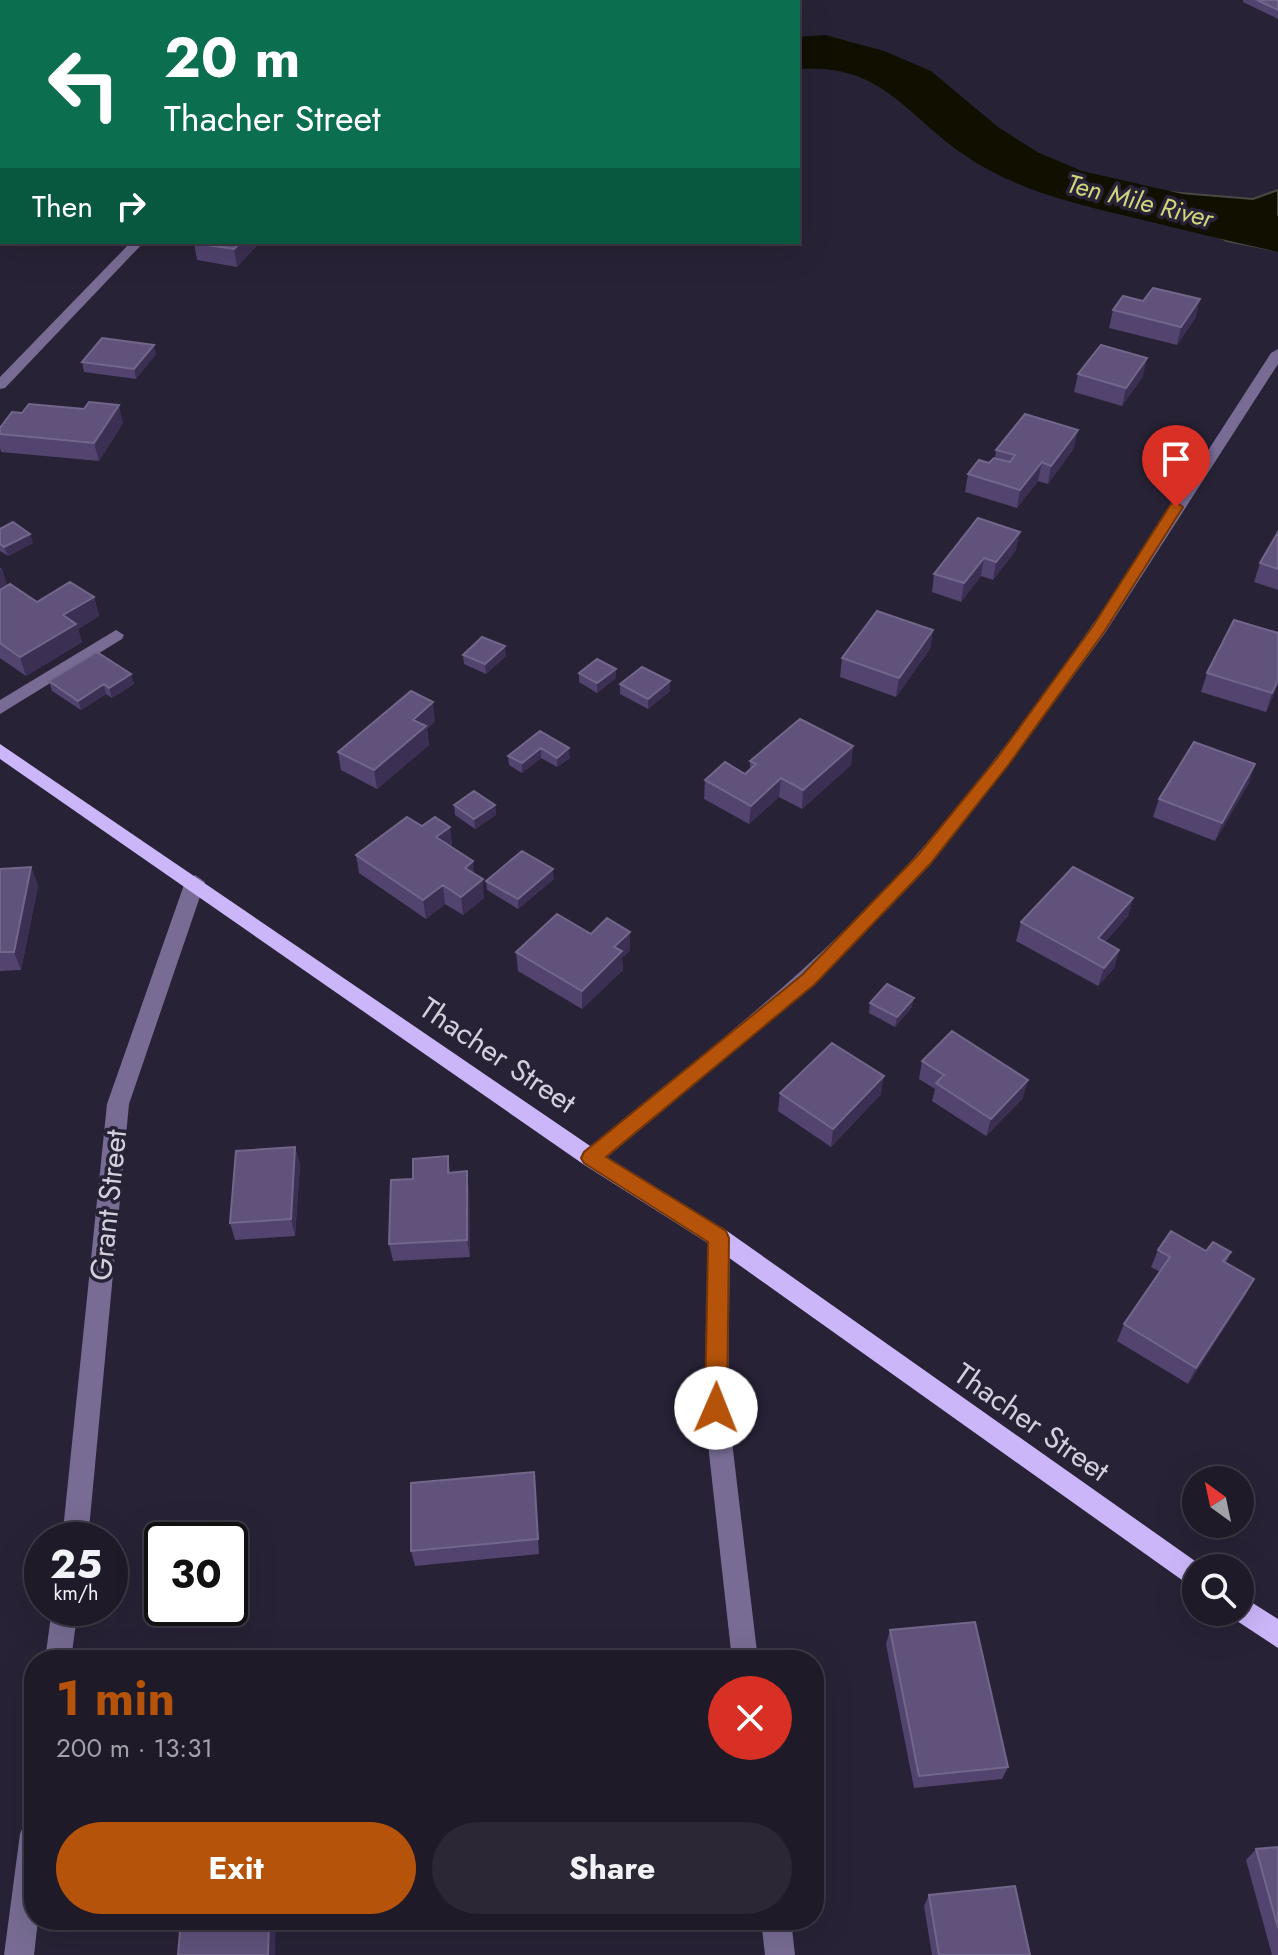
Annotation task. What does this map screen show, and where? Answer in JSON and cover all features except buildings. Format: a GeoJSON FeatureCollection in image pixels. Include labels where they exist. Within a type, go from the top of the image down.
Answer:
{"type":"FeatureCollection","features":[{"type":"Feature","properties":{"kind":"main road","name":"Thacher Street"},"geometry":{"type":"LineString","coordinates":[[0,750],[591,1158],[719,1238],[1182,1567]]}},
{"type":"Feature","properties":{"kind":"main road"},"geometry":{"type":"LineString","coordinates":[[1254,1618],[1278,1635]]}},
{"type":"Feature","properties":{"kind":"street"},"geometry":{"type":"LineString","coordinates":[[0,385],[136,244]]}},
{"type":"Feature","properties":{"kind":"street"},"geometry":{"type":"LineString","coordinates":[[591,1158],[808,979],[924,859],[1003,760],[1099,629],[1278,353]]}},
{"type":"Feature","properties":{"kind":"street"},"geometry":{"type":"LineString","coordinates":[[0,708],[116,635]]}},
{"type":"Feature","properties":{"kind":"street","name":"Grant Street"},"geometry":{"type":"LineString","coordinates":[[77,1522],[118,1104],[195,882]]}},
{"type":"Feature","properties":{"kind":"street"},"geometry":{"type":"LineString","coordinates":[[719,1238],[716,1408],[744,1650]]}},
{"type":"Feature","properties":{"kind":"street"},"geometry":{"type":"LineString","coordinates":[[59,1650],[63,1626]]}},
{"type":"Feature","properties":{"kind":"street"},"geometry":{"type":"LineString","coordinates":[[19,1955],[24,1915]]}},
{"type":"Feature","properties":{"kind":"street"},"geometry":{"type":"LineString","coordinates":[[777,1930],[780,1955]]}},
{"type":"Feature","properties":{"kind":"shaded area"},"geometry":{"type":"Polygon","coordinates":[[[1278,190],[1278,251],[1227,241],[1147,202],[1156,191],[1253,199],[1278,190]]]}},
{"type":"Feature","properties":{"kind":"waterway","name":"Ten Mile River"},"geometry":{"type":"LineString","coordinates":[[800,53],[825,51],[866,62],[912,82],[978,139],[1019,165],[1064,184],[1278,234]]}},
{"type":"Feature","properties":{"kind":"route"},"geometry":{"type":"LineString","coordinates":[[716,1408],[719,1238],[591,1158],[808,979],[924,859],[1003,760],[1099,629],[1176,507]]}}]}
